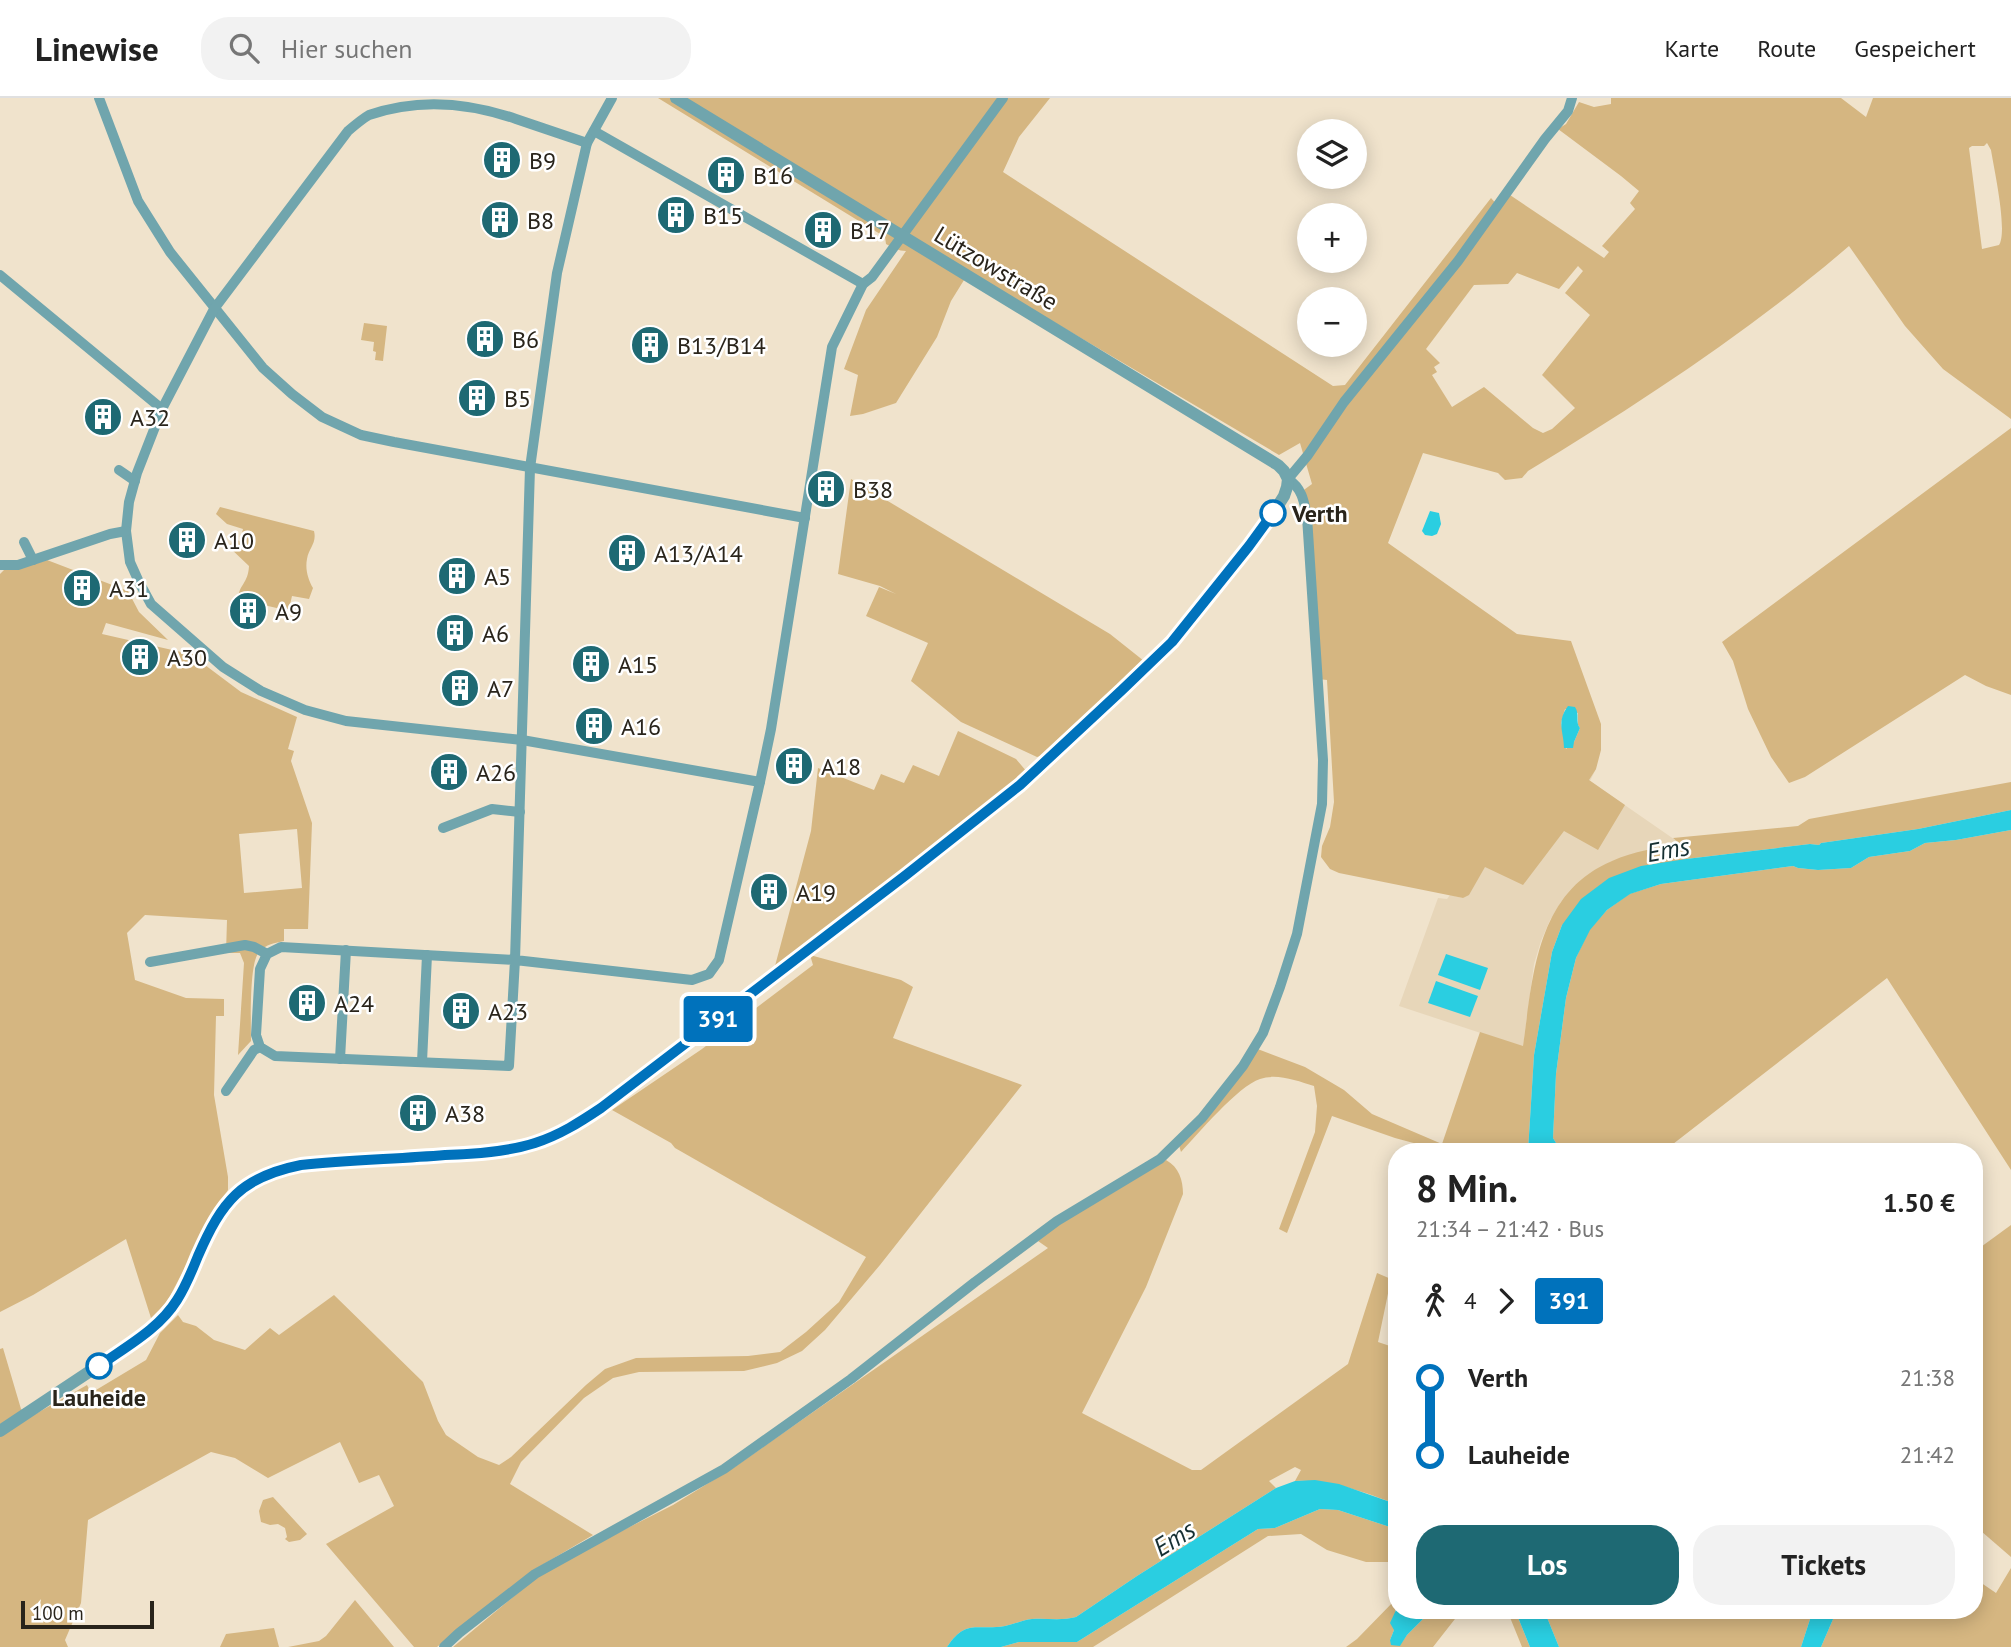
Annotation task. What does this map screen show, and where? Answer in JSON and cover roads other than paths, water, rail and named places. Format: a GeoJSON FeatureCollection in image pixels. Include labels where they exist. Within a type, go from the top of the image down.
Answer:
{"type":"FeatureCollection","features":[{"type":"Feature","properties":{"kind":"street"},"geometry":{"type":"LineString","coordinates":[[99,98],[138,201],[170,252],[263,368],[323,417],[361,435],[805,517]]}},
{"type":"Feature","properties":{"kind":"street"},"geometry":{"type":"LineString","coordinates":[[612,98],[587,143],[557,273],[530,468],[515,960],[509,1066],[275,1056],[260,1047],[256,1035],[260,969],[267,954],[281,947],[515,960],[692,979],[709,974],[719,960],[761,782],[832,346],[863,284],[872,277],[1003,98]]}},
{"type":"Feature","properties":{"kind":"street","name":"Lützowstraße"},"geometry":{"type":"LineString","coordinates":[[676,98],[1278,465],[1288,479]]}},
{"type":"Feature","properties":{"kind":"street"},"geometry":{"type":"LineString","coordinates":[[0,1431],[158,1324],[177,1300],[223,1208],[245,1185],[279,1169],[301,1165],[499,1151],[534,1144],[580,1123],[968,827],[1040,767],[1182,630],[1272,515],[1284,496],[1288,479],[1308,456],[1344,402],[1458,261],[1568,111],[1572,98]]}},
{"type":"Feature","properties":{"kind":"street"},"geometry":{"type":"LineString","coordinates":[[587,143],[474,104],[451,100],[414,100],[387,106],[368,115],[348,131],[214,309],[162,409],[129,502],[126,531],[130,562],[151,604],[223,667],[261,691],[305,709],[346,721],[522,740],[761,782]]}},
{"type":"Feature","properties":{"kind":"street"},"geometry":{"type":"LineString","coordinates":[[594,131],[863,284]]}},
{"type":"Feature","properties":{"kind":"street"},"geometry":{"type":"LineString","coordinates":[[0,275],[162,409]]}},
{"type":"Feature","properties":{"kind":"street"},"geometry":{"type":"LineString","coordinates":[[119,470],[135,481]]}},
{"type":"Feature","properties":{"kind":"street"},"geometry":{"type":"LineString","coordinates":[[443,1647],[535,1574],[724,1469],[851,1379],[1057,1221],[1160,1159],[1207,1112],[1243,1066],[1263,1033],[1293,947],[1322,804],[1324,760],[1307,517],[1301,492],[1296,484],[1288,479]]}},
{"type":"Feature","properties":{"kind":"street"},"geometry":{"type":"LineString","coordinates":[[0,565],[18,565],[126,531]]}},
{"type":"Feature","properties":{"kind":"street"},"geometry":{"type":"LineString","coordinates":[[24,542],[33,560]]}},
{"type":"Feature","properties":{"kind":"street"},"geometry":{"type":"LineString","coordinates":[[443,828],[492,809],[520,812]]}},
{"type":"Feature","properties":{"kind":"street"},"geometry":{"type":"LineString","coordinates":[[150,962],[246,945],[267,954]]}},
{"type":"Feature","properties":{"kind":"street"},"geometry":{"type":"LineString","coordinates":[[340,1059],[346,950]]}},
{"type":"Feature","properties":{"kind":"street"},"geometry":{"type":"LineString","coordinates":[[422,1062],[427,955]]}},
{"type":"Feature","properties":{"kind":"street"},"geometry":{"type":"LineString","coordinates":[[226,1091],[254,1050],[260,1047]]}},
{"type":"Feature","properties":{"kind":"water"},"geometry":{"type":"Polygon","coordinates":[[[1430,511],[1439,513],[1441,524],[1437,534],[1432,536],[1425,535],[1422,531],[1430,511]]]}},
{"type":"Feature","properties":{"kind":"water"},"geometry":{"type":"Polygon","coordinates":[[[1568,706],[1575,707],[1580,728],[1573,748],[1564,748],[1562,717],[1568,706]]]}},
{"type":"Feature","properties":{"kind":"water"},"geometry":{"type":"Polygon","coordinates":[[[2011,810],[2011,830],[1925,843],[1910,851],[1869,857],[1851,868],[1818,870],[1793,866],[1661,884],[1630,894],[1607,910],[1590,930],[1576,958],[1566,998],[1556,1074],[1553,1138],[1556,1143],[1528,1143],[1534,1055],[1552,952],[1562,925],[1581,899],[1609,878],[1641,866],[1819,845],[2011,810]]]}},
{"type":"Feature","properties":{"kind":"water"},"geometry":{"type":"Polygon","coordinates":[[[1446,954],[1488,968],[1480,990],[1438,975],[1446,954]]]}},
{"type":"Feature","properties":{"kind":"water"},"geometry":{"type":"Polygon","coordinates":[[[1436,981],[1478,996],[1470,1017],[1428,1003],[1436,981]]]}},
{"type":"Feature","properties":{"kind":"water"},"geometry":{"type":"Polygon","coordinates":[[[1315,1480],[1339,1484],[1388,1501],[1388,1526],[1338,1510],[1320,1509],[1275,1528],[1258,1529],[1077,1642],[1019,1642],[1001,1647],[947,1647],[966,1629],[1005,1626],[1032,1619],[1076,1617],[1276,1488],[1295,1481],[1315,1480]]]}},
{"type":"Feature","properties":{"kind":"water"},"geometry":{"type":"Polygon","coordinates":[[[1392,1619],[1423,1619],[1400,1646],[1391,1645],[1394,1630],[1390,1623],[1392,1619]]]}},
{"type":"Feature","properties":{"kind":"water"},"geometry":{"type":"Polygon","coordinates":[[[1519,1619],[1548,1619],[1559,1647],[1530,1647],[1519,1619]]]}},
{"type":"Feature","properties":{"kind":"water"},"geometry":{"type":"Polygon","coordinates":[[[1810,1619],[1833,1619],[1821,1647],[1801,1647],[1810,1619]]]}},
{"type":"Feature","properties":{"kind":"place","name":"B9"},"geometry":{"type":"Point","coordinates":[502,160]}},
{"type":"Feature","properties":{"kind":"place","name":"B16"},"geometry":{"type":"Point","coordinates":[726,175]}},
{"type":"Feature","properties":{"kind":"place","name":"B15"},"geometry":{"type":"Point","coordinates":[676,215]}},
{"type":"Feature","properties":{"kind":"place","name":"B8"},"geometry":{"type":"Point","coordinates":[500,220]}},
{"type":"Feature","properties":{"kind":"place","name":"B17"},"geometry":{"type":"Point","coordinates":[823,230]}},
{"type":"Feature","properties":{"kind":"place","name":"B6"},"geometry":{"type":"Point","coordinates":[485,339]}},
{"type":"Feature","properties":{"kind":"place","name":"B13/B14"},"geometry":{"type":"Point","coordinates":[650,345]}},
{"type":"Feature","properties":{"kind":"place","name":"B5"},"geometry":{"type":"Point","coordinates":[477,398]}},
{"type":"Feature","properties":{"kind":"place","name":"A32"},"geometry":{"type":"Point","coordinates":[103,417]}},
{"type":"Feature","properties":{"kind":"place","name":"B38"},"geometry":{"type":"Point","coordinates":[826,489]}},
{"type":"Feature","properties":{"kind":"place","name":"Verth"},"geometry":{"type":"Point","coordinates":[1273,513]}},
{"type":"Feature","properties":{"kind":"place","name":"A10"},"geometry":{"type":"Point","coordinates":[187,540]}},
{"type":"Feature","properties":{"kind":"place","name":"A13/A14"},"geometry":{"type":"Point","coordinates":[627,553]}},
{"type":"Feature","properties":{"kind":"place","name":"A5"},"geometry":{"type":"Point","coordinates":[457,576]}},
{"type":"Feature","properties":{"kind":"place","name":"A31"},"geometry":{"type":"Point","coordinates":[82,588]}},
{"type":"Feature","properties":{"kind":"place","name":"A9"},"geometry":{"type":"Point","coordinates":[248,611]}},
{"type":"Feature","properties":{"kind":"place","name":"A6"},"geometry":{"type":"Point","coordinates":[455,633]}},
{"type":"Feature","properties":{"kind":"place","name":"A30"},"geometry":{"type":"Point","coordinates":[140,657]}},
{"type":"Feature","properties":{"kind":"place","name":"A15"},"geometry":{"type":"Point","coordinates":[591,664]}},
{"type":"Feature","properties":{"kind":"place","name":"A7"},"geometry":{"type":"Point","coordinates":[460,688]}},
{"type":"Feature","properties":{"kind":"place","name":"A16"},"geometry":{"type":"Point","coordinates":[594,726]}},
{"type":"Feature","properties":{"kind":"place","name":"A18"},"geometry":{"type":"Point","coordinates":[794,766]}},
{"type":"Feature","properties":{"kind":"place","name":"A26"},"geometry":{"type":"Point","coordinates":[449,772]}},
{"type":"Feature","properties":{"kind":"place","name":"A19"},"geometry":{"type":"Point","coordinates":[769,892]}},
{"type":"Feature","properties":{"kind":"place","name":"A24"},"geometry":{"type":"Point","coordinates":[307,1003]}},
{"type":"Feature","properties":{"kind":"place","name":"A23"},"geometry":{"type":"Point","coordinates":[461,1011]}},
{"type":"Feature","properties":{"kind":"place","name":"A38"},"geometry":{"type":"Point","coordinates":[418,1113]}},
{"type":"Feature","properties":{"kind":"place","name":"Lauheide"},"geometry":{"type":"Point","coordinates":[99,1366]}},
{"type":"Feature","properties":{"kind":"water label","name":"Ems"},"geometry":{"type":"Point","coordinates":[1668,849]}},
{"type":"Feature","properties":{"kind":"water label","name":"Ems"},"geometry":{"type":"Point","coordinates":[1174,1538]}}]}
